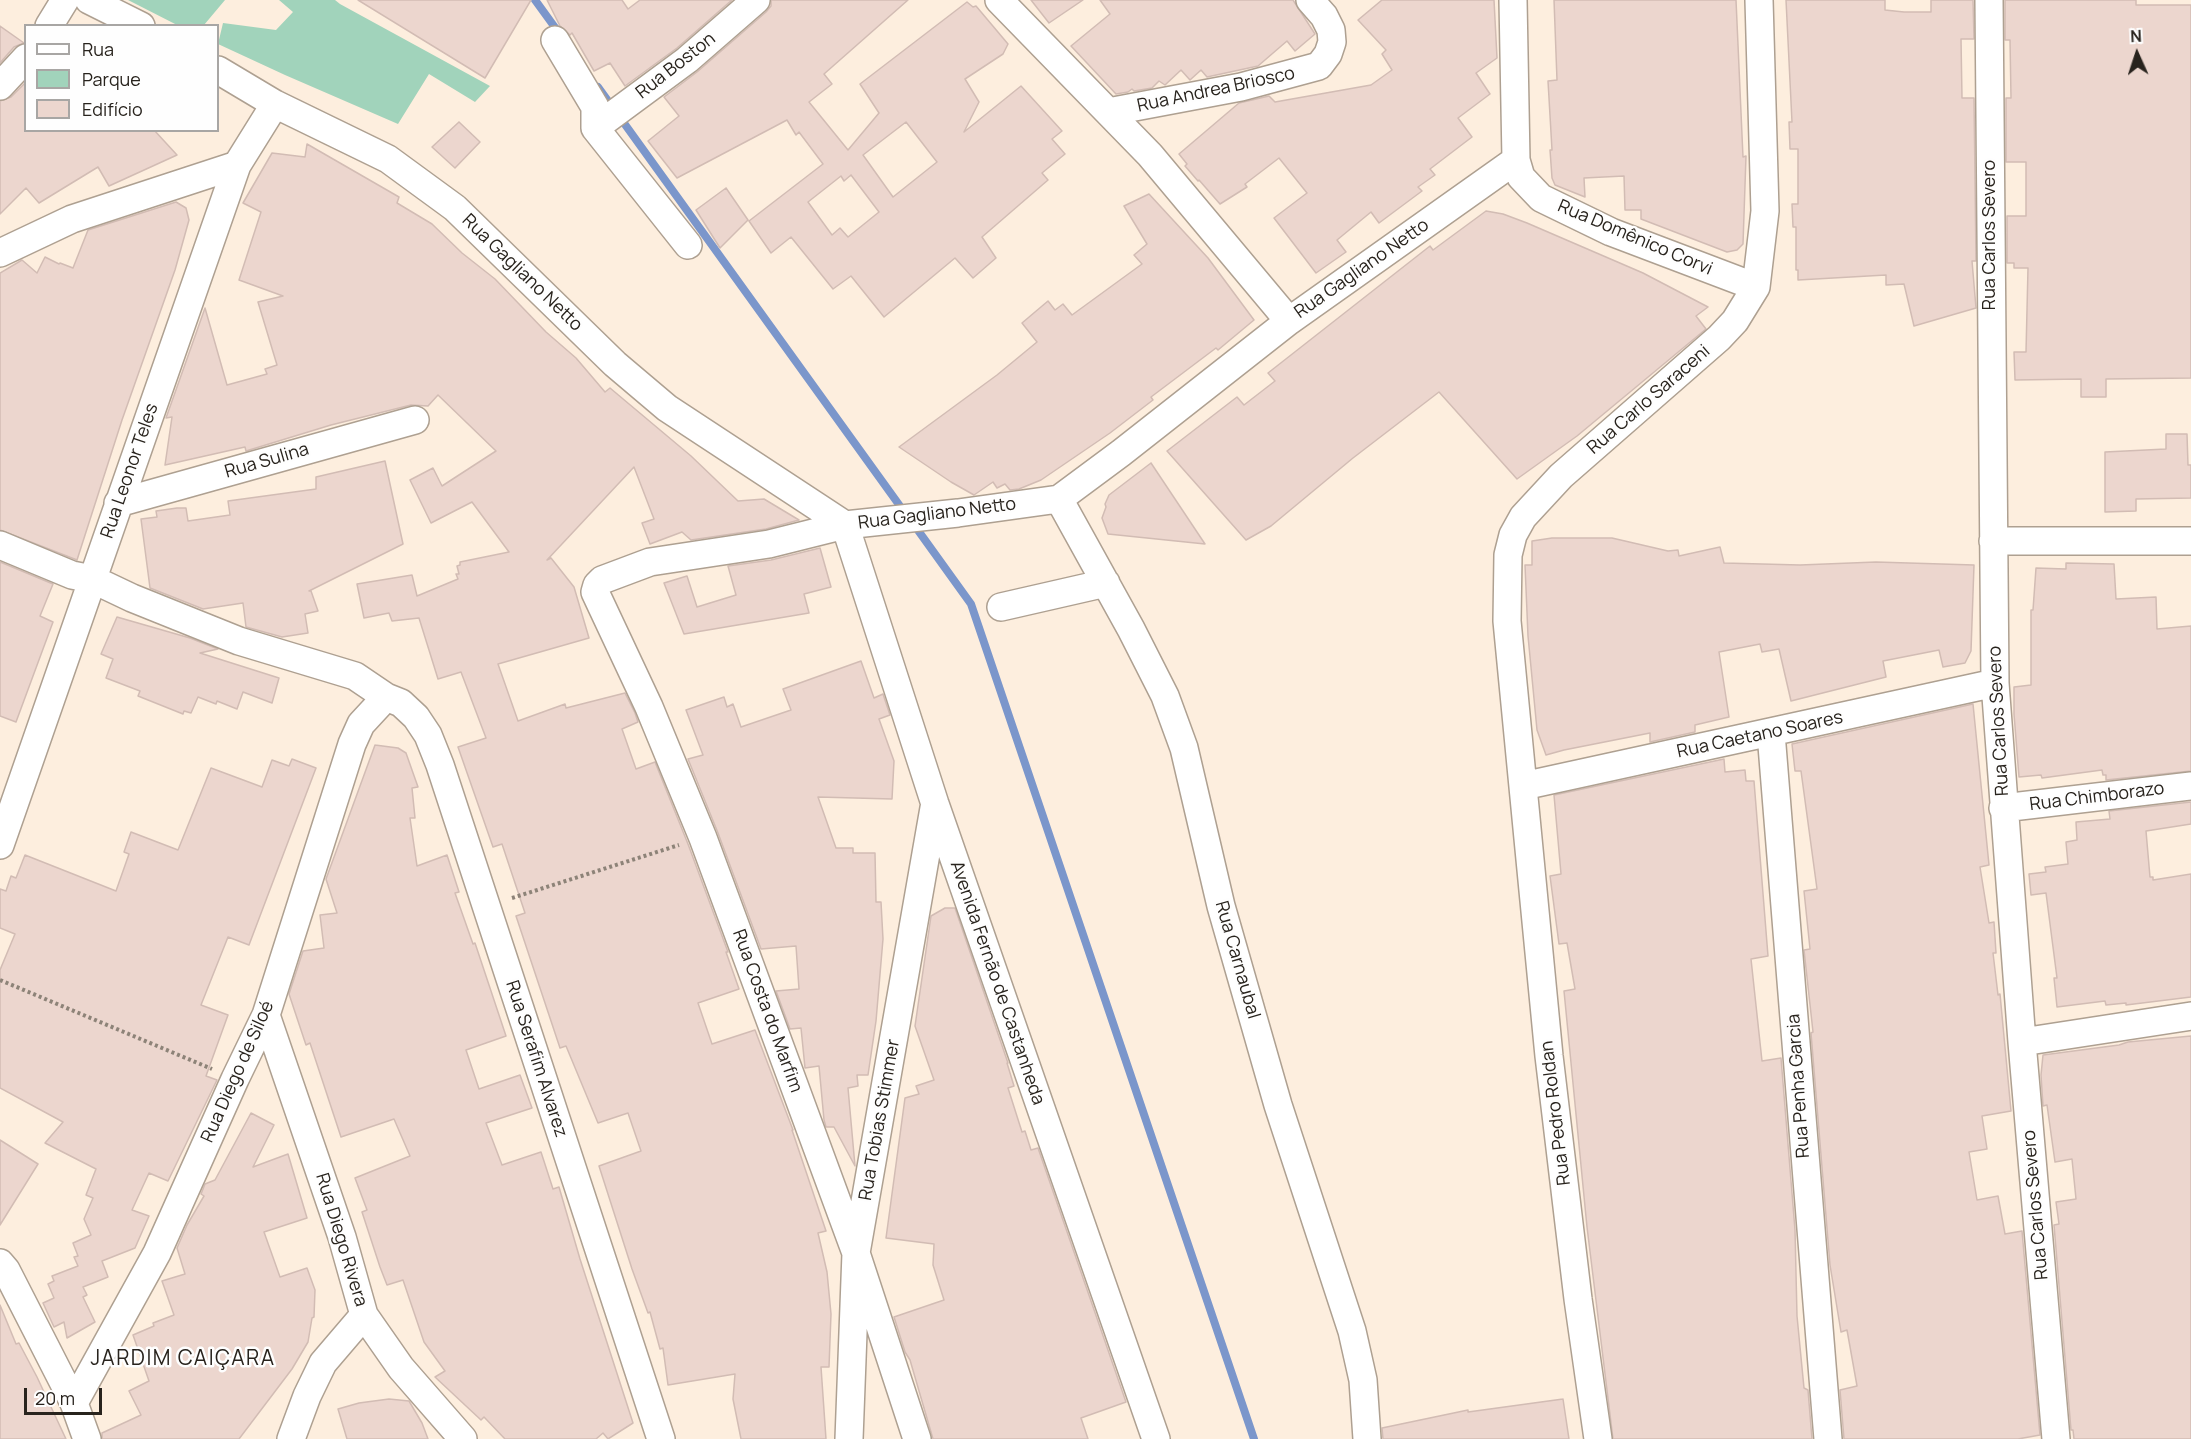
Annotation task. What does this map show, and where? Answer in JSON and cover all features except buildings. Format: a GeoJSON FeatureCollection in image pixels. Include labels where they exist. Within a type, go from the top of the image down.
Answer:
{"type":"FeatureCollection","features":[{"type":"Feature","properties":{"kind":"street"},"geometry":{"type":"LineString","coordinates":[[50,24],[64,0]]}},
{"type":"Feature","properties":{"kind":"street"},"geometry":{"type":"LineString","coordinates":[[89,0],[137,24]]}},
{"type":"Feature","properties":{"kind":"street","name":"Rua Boston"},"geometry":{"type":"LineString","coordinates":[[595,129],[687,60],[756,0]]}},
{"type":"Feature","properties":{"kind":"street"},"geometry":{"type":"LineString","coordinates":[[999,0],[1150,155],[1289,321]]}},
{"type":"Feature","properties":{"kind":"street","name":"Rua Andrea Briosco"},"geometry":{"type":"LineString","coordinates":[[1108,112],[1241,87],[1319,66],[1328,54],[1332,42],[1331,30],[1324,16],[1310,0]]}},
{"type":"Feature","properties":{"kind":"street","name":"Rua Domênico Corvi"},"geometry":{"type":"LineString","coordinates":[[1513,0],[1516,160],[1521,177],[1541,198],[1611,232],[1756,287]]}},
{"type":"Feature","properties":{"kind":"street","name":"Rua Carlo Saraceni"},"geometry":{"type":"LineString","coordinates":[[1523,786],[1507,621],[1508,555],[1513,535],[1523,517],[1561,476],[1719,338],[1735,321],[1756,287],[1765,212],[1759,0]]}},
{"type":"Feature","properties":{"kind":"street","name":"Rua Carlos Severo"},"geometry":{"type":"LineString","coordinates":[[1989,0],[1995,683],[2003,808],[2056,1439]]}},
{"type":"Feature","properties":{"kind":"street"},"geometry":{"type":"LineString","coordinates":[[555,40],[595,107],[595,129],[688,245]]}},
{"type":"Feature","properties":{"kind":"street"},"geometry":{"type":"LineString","coordinates":[[0,86],[24,60]]}},
{"type":"Feature","properties":{"kind":"street","name":"Rua Gagliano Netto"},"geometry":{"type":"LineString","coordinates":[[219,71],[275,104],[388,159],[446,201],[615,363],[667,408],[845,525],[1059,499],[1289,321],[1516,160]]}},
{"type":"Feature","properties":{"kind":"street","name":"Rua Leonor Teles"},"geometry":{"type":"LineString","coordinates":[[0,845],[237,165],[275,104]]}},
{"type":"Feature","properties":{"kind":"street"},"geometry":{"type":"LineString","coordinates":[[0,253],[72,219],[237,165]]}},
{"type":"Feature","properties":{"kind":"street","name":"Rua Sulina"},"geometry":{"type":"LineString","coordinates":[[118,503],[415,420]]}},
{"type":"Feature","properties":{"kind":"street","name":"Rua Carnaubal"},"geometry":{"type":"LineString","coordinates":[[1059,499],[1165,696],[1184,748],[1221,906],[1278,1105],[1352,1331],[1362,1380],[1367,1439]]}},
{"type":"Feature","properties":{"kind":"street","name":"Rua Costa do Marfim"},"geometry":{"type":"LineString","coordinates":[[845,525],[769,544],[650,562],[602,580],[595,592],[649,707],[703,838],[856,1253],[916,1439]]}},
{"type":"Feature","properties":{"kind":"street","name":"Avenida Fernão de Castanheda"},"geometry":{"type":"LineString","coordinates":[[845,525],[935,804],[1156,1439]]}},
{"type":"Feature","properties":{"kind":"street"},"geometry":{"type":"LineString","coordinates":[[1993,541],[2191,541]]}},
{"type":"Feature","properties":{"kind":"street","name":"Rua Serafim Alvarez"},"geometry":{"type":"LineString","coordinates":[[0,545],[72,575],[92,579],[132,598],[239,641],[355,676],[386,697],[401,704],[416,717],[428,735],[440,765],[661,1439]]}},
{"type":"Feature","properties":{"kind":"street"},"geometry":{"type":"LineString","coordinates":[[1001,607],[1106,583]]}},
{"type":"Feature","properties":{"kind":"street","name":"Rua Caetano Soares"},"geometry":{"type":"LineString","coordinates":[[1523,786],[1995,683]]}},
{"type":"Feature","properties":{"kind":"street","name":"Rua Diego de Siloé"},"geometry":{"type":"LineString","coordinates":[[74,1403],[157,1254],[266,1015],[352,744],[361,724],[386,697]]}},
{"type":"Feature","properties":{"kind":"street","name":"Rua Penha Garcia"},"geometry":{"type":"LineString","coordinates":[[1771,733],[1828,1439]]}},
{"type":"Feature","properties":{"kind":"street","name":"Rua Pedro Roldan"},"geometry":{"type":"LineString","coordinates":[[1523,786],[1549,1056],[1578,1299],[1598,1439]]}},
{"type":"Feature","properties":{"kind":"street","name":"Rua Chimborazo"},"geometry":{"type":"LineString","coordinates":[[2003,808],[2191,786]]}},
{"type":"Feature","properties":{"kind":"street","name":"Rua Tobias Stimmer"},"geometry":{"type":"LineString","coordinates":[[849,1439],[856,1253],[935,804]]}},
{"type":"Feature","properties":{"kind":"street","name":"Rua Diego Rivera"},"geometry":{"type":"LineString","coordinates":[[266,1015],[342,1237],[364,1315],[401,1368],[462,1438]]}},
{"type":"Feature","properties":{"kind":"street"},"geometry":{"type":"LineString","coordinates":[[2022,1042],[2191,1016]]}},
{"type":"Feature","properties":{"kind":"street"},"geometry":{"type":"LineString","coordinates":[[0,1263],[6,1270],[74,1403],[87,1439]]}},
{"type":"Feature","properties":{"kind":"street"},"geometry":{"type":"LineString","coordinates":[[291,1439],[307,1396],[323,1363],[364,1315]]}},
{"type":"Feature","properties":{"kind":"path"},"geometry":{"type":"LineString","coordinates":[[485,907],[703,838]]}},
{"type":"Feature","properties":{"kind":"path"},"geometry":{"type":"LineString","coordinates":[[0,980],[235,1079]]}},
{"type":"Feature","properties":{"kind":"green space"},"geometry":{"type":"Polygon","coordinates":[[[128,0],[225,0],[205,24],[175,24],[128,0]]]}},
{"type":"Feature","properties":{"kind":"green space"},"geometry":{"type":"Polygon","coordinates":[[[279,0],[335,0],[490,86],[475,102],[429,74],[398,124],[219,44],[223,23],[276,30],[293,12],[279,0]]]}},
{"type":"Feature","properties":{"kind":"waterway"},"geometry":{"type":"LineString","coordinates":[[535,0],[559,33]]}},
{"type":"Feature","properties":{"kind":"waterway"},"geometry":{"type":"LineString","coordinates":[[598,87],[905,513]]}},
{"type":"Feature","properties":{"kind":"waterway"},"geometry":{"type":"LineString","coordinates":[[912,522],[971,604],[1254,1439]]}},
{"type":"Feature","properties":{"kind":"district","name":"JARDIM CAIÇARA"},"geometry":{"type":"Point","coordinates":[183,1359]}}]}
